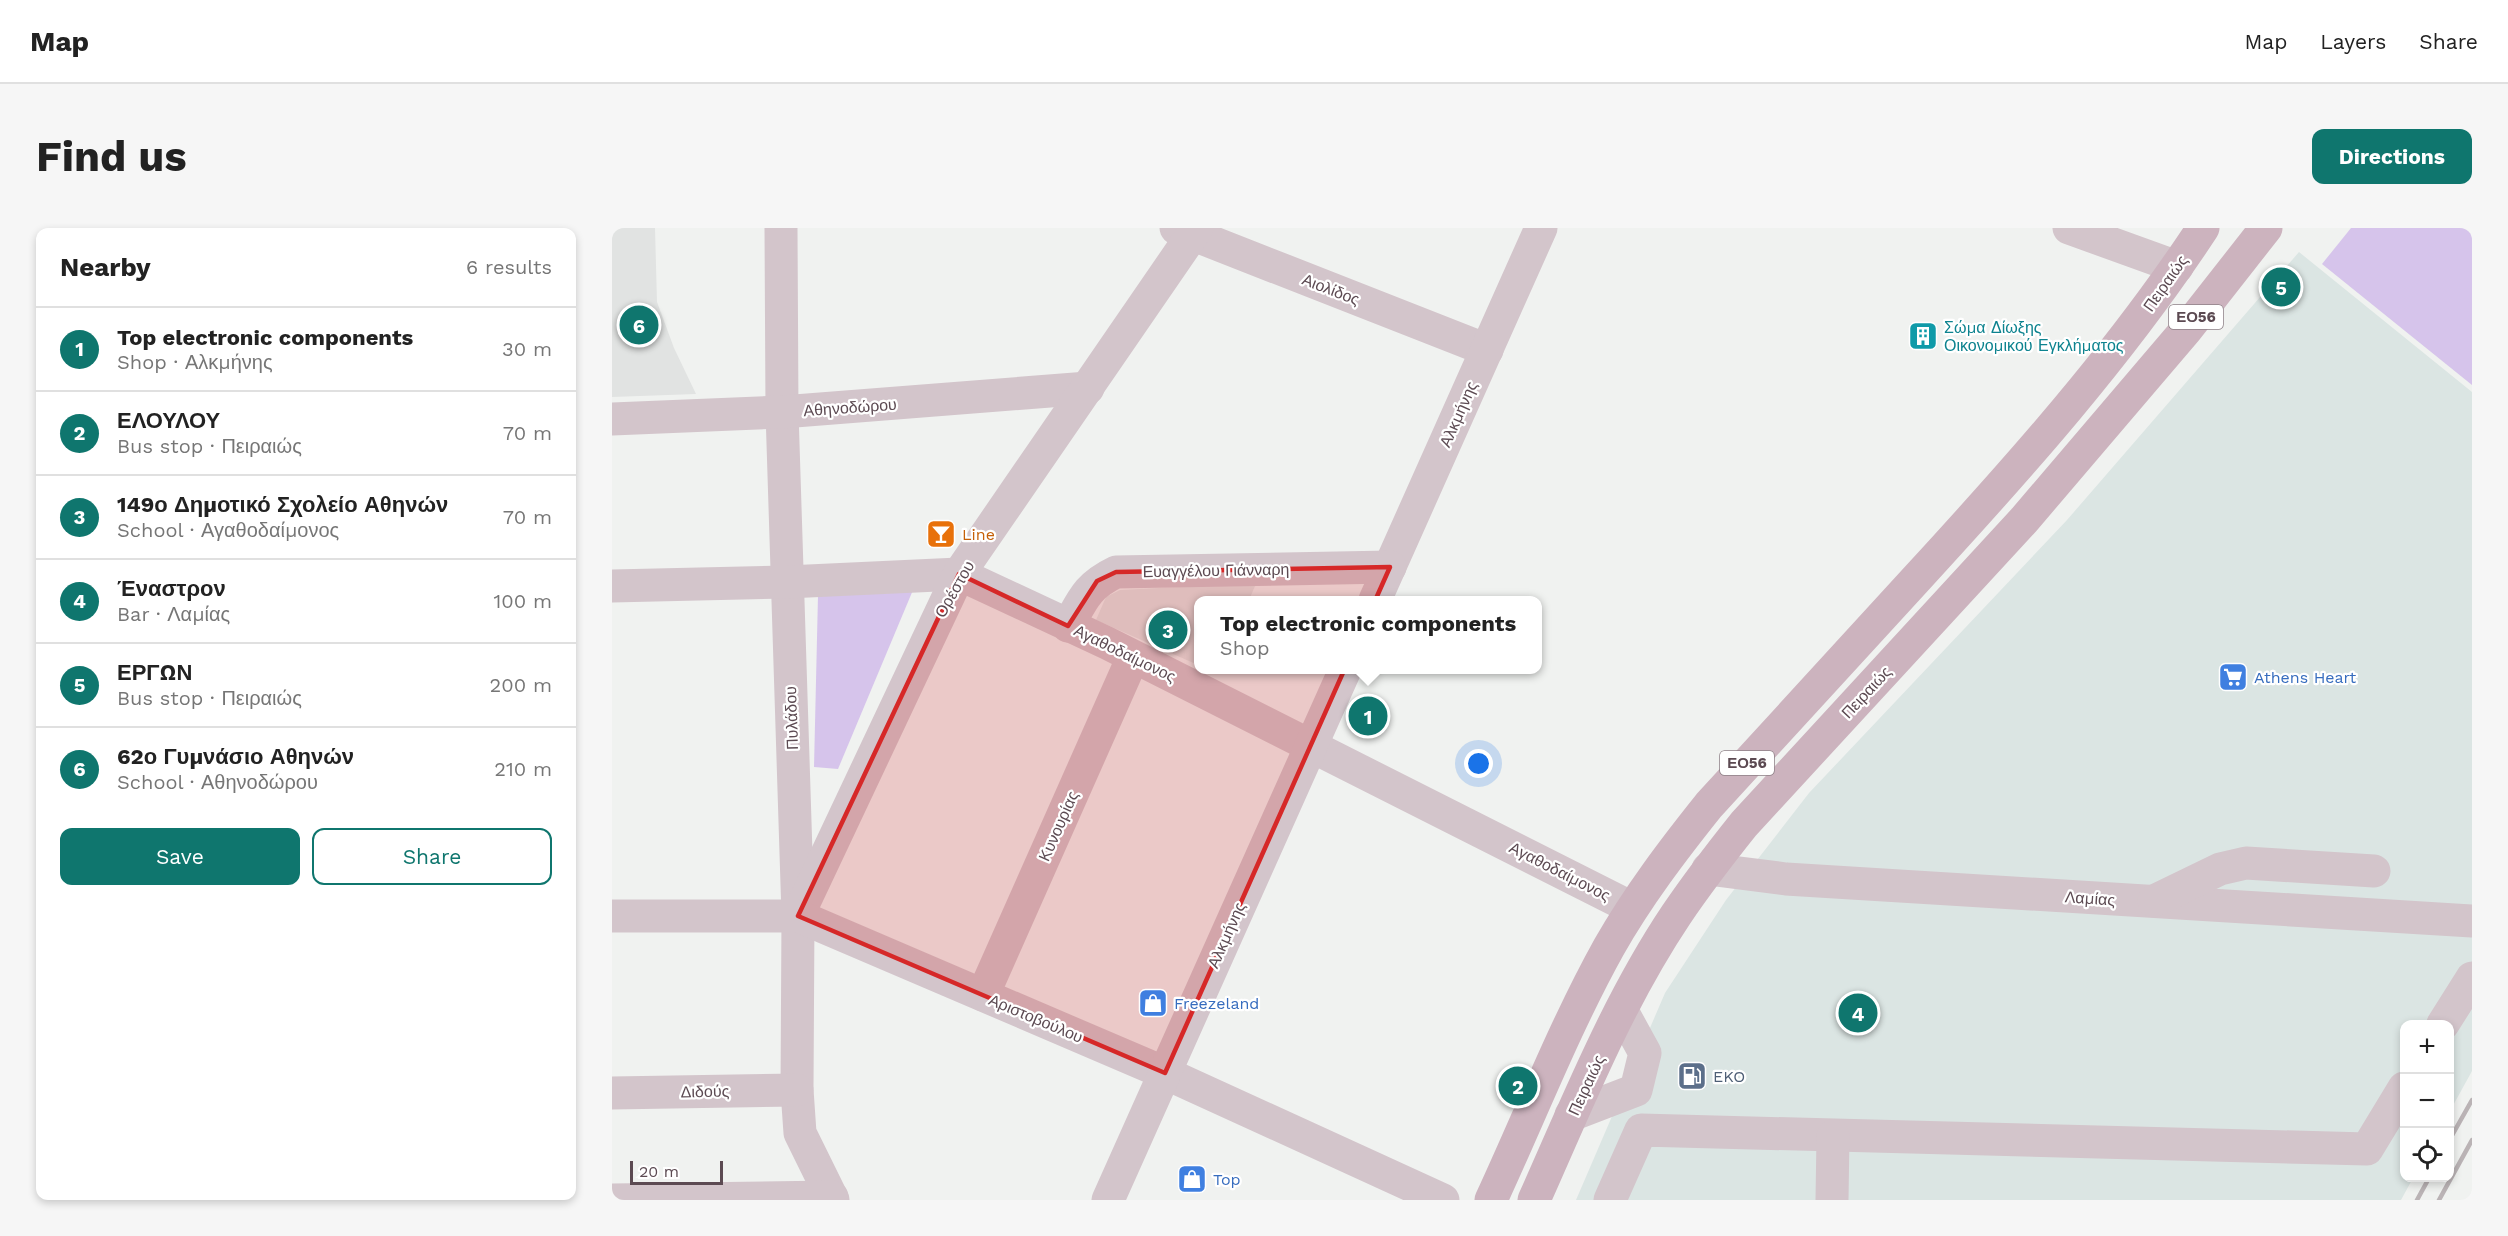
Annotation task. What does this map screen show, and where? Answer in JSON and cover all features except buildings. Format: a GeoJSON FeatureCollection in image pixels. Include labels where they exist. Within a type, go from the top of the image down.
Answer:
{"type":"FeatureCollection","features":[{"type":"Feature","properties":{"kind":"main road","name":"Πειραιώς"},"geometry":{"type":"LineString","coordinates":[[1491,1200],[1608,949],[1632,908],[1673,850],[1709,805],[1998,490],[2089,384],[2177,267],[2203,228]]}},
{"type":"Feature","properties":{"kind":"main road","name":"Πειραιώς"},"geometry":{"type":"LineString","coordinates":[[1534,1200],[1571,1115],[1644,968],[1708,869],[1744,824],[2044,498],[2186,330],[2266,228]]}},
{"type":"Feature","properties":{"kind":"street","name":"Πυλάδου"},"geometry":{"type":"LineString","coordinates":[[781,228],[782,412],[798,916],[797,1089],[800,1132],[832,1198]]}},
{"type":"Feature","properties":{"kind":"street","name":"Αλκμήνης"},"geometry":{"type":"LineString","coordinates":[[1377,596],[1541,228]]}},
{"type":"Feature","properties":{"kind":"street"},"geometry":{"type":"LineString","coordinates":[[2069,228],[2177,267]]}},
{"type":"Feature","properties":{"kind":"street","name":"Αιολίδος"},"geometry":{"type":"LineString","coordinates":[[1188,230],[1487,350]]}},
{"type":"Feature","properties":{"kind":"street","name":"Ορέστου"},"geometry":{"type":"LineString","coordinates":[[798,916],[959,574],[1088,388],[1188,230]]}},
{"type":"Feature","properties":{"kind":"street","name":"Αθηνοδώρου"},"geometry":{"type":"LineString","coordinates":[[612,418],[782,412],[1088,388]]}},
{"type":"Feature","properties":{"kind":"street","name":"Ευαγγέλου Γιάνναρη"},"geometry":{"type":"LineString","coordinates":[[1068,626],[1097,581],[1116,572],[1390,567]]}},
{"type":"Feature","properties":{"kind":"street","name":"Αγαθοδαίμονος"},"geometry":{"type":"LineString","coordinates":[[612,586],[787,582],[959,574],[1133,657],[1632,908]]}},
{"type":"Feature","properties":{"kind":"street","name":"Κυνουρίας"},"geometry":{"type":"LineString","coordinates":[[982,995],[1133,657]]}},
{"type":"Feature","properties":{"kind":"street","name":"Αλκμήνης"},"geometry":{"type":"LineString","coordinates":[[1108,1200],[1343,674]]}},
{"type":"Feature","properties":{"kind":"street"},"geometry":{"type":"LineString","coordinates":[[2152,902],[2220,869],[2246,862],[2374,871]]}},
{"type":"Feature","properties":{"kind":"street","name":"Λαμίας"},"geometry":{"type":"LineString","coordinates":[[1708,869],[1786,879],[2472,921]]}},
{"type":"Feature","properties":{"kind":"street","name":"Αριστοβούλου"},"geometry":{"type":"LineString","coordinates":[[612,916],[798,916],[1164,1073],[1443,1200]]}},
{"type":"Feature","properties":{"kind":"street"},"geometry":{"type":"LineString","coordinates":[[2446,1020],[2472,978]]}},
{"type":"Feature","properties":{"kind":"street"},"geometry":{"type":"LineString","coordinates":[[1571,1115],[1635,1090],[1645,1053],[1622,1011]]}},
{"type":"Feature","properties":{"kind":"street","name":"Διδούς"},"geometry":{"type":"LineString","coordinates":[[612,1093],[797,1089]]}},
{"type":"Feature","properties":{"kind":"street"},"geometry":{"type":"LineString","coordinates":[[1610,1200],[1641,1130],[2367,1149],[2400,1095]]}},
{"type":"Feature","properties":{"kind":"street"},"geometry":{"type":"LineString","coordinates":[[1832,1200],[1833,1136]]}},
{"type":"Feature","properties":{"kind":"street"},"geometry":{"type":"LineString","coordinates":[[612,1200],[832,1198]]}},
{"type":"Feature","properties":{"kind":"highlighted area"},"geometry":{"type":"Polygon","coordinates":[[[1390,567],[1311,746],[1165,1073],[798,916],[959,574],[1068,626],[1097,581],[1116,572],[1390,567]]]}},
{"type":"Feature","properties":{"kind":"shaded area"},"geometry":{"type":"Polygon","coordinates":[[[612,228],[655,228],[657,302],[674,348],[696,394],[612,397],[612,228]]]}},
{"type":"Feature","properties":{"kind":"shaded area"},"geometry":{"type":"Polygon","coordinates":[[[2351,228],[2472,228],[2472,385],[2322,264],[2351,228]]]}},
{"type":"Feature","properties":{"kind":"shaded area"},"geometry":{"type":"Polygon","coordinates":[[[2299,252],[2472,392],[2472,1071],[2454,1104],[2454,1020],[2400,1020],[2400,1182],[2411,1182],[2401,1200],[1576,1200],[1665,993],[1726,900],[1809,793],[2067,520],[2299,252]]]}},
{"type":"Feature","properties":{"kind":"shaded area"},"geometry":{"type":"Polygon","coordinates":[[[1255,586],[1251,596],[1194,596],[1194,663],[1096,620],[1106,597],[1120,590],[1255,586]]]}},
{"type":"Feature","properties":{"kind":"shaded area"},"geometry":{"type":"Polygon","coordinates":[[[913,590],[838,769],[814,767],[818,595],[913,590]]]}},
{"type":"Feature","properties":{"kind":"railway"},"geometry":{"type":"LineString","coordinates":[[2454,1132],[2472,1100]]}},
{"type":"Feature","properties":{"kind":"railway"},"geometry":{"type":"LineString","coordinates":[[2439,1200],[2472,1140]]}},
{"type":"Feature","properties":{"kind":"railway"},"geometry":{"type":"LineString","coordinates":[[2417,1200],[2427,1182]]}},
{"type":"Feature","properties":{"kind":"place","name":"ΕΡΓΩΝ"},"geometry":{"type":"Point","coordinates":[2281,287]}},
{"type":"Feature","properties":{"kind":"place","name":"62ο Γυµνάσιο Αθηνών"},"geometry":{"type":"Point","coordinates":[639,325]}},
{"type":"Feature","properties":{"kind":"place","name":"Σώμα Δίωξης Οικονομικού Εγκλήματος"},"geometry":{"type":"Point","coordinates":[1923,336]}},
{"type":"Feature","properties":{"kind":"place","name":"Line"},"geometry":{"type":"Point","coordinates":[941,534]}},
{"type":"Feature","properties":{"kind":"place","name":"149ο Δημοτικό Σχολείο Αθηνών"},"geometry":{"type":"Point","coordinates":[1168,630]}},
{"type":"Feature","properties":{"kind":"place","name":"Athens Heart"},"geometry":{"type":"Point","coordinates":[2233,677]}},
{"type":"Feature","properties":{"kind":"place","name":"Top electronic components"},"geometry":{"type":"Point","coordinates":[1368,716]}},
{"type":"Feature","properties":{"kind":"place","name":"Freezeland"},"geometry":{"type":"Point","coordinates":[1153,1003]}},
{"type":"Feature","properties":{"kind":"place","name":"Έναστρον"},"geometry":{"type":"Point","coordinates":[1858,1013]}},
{"type":"Feature","properties":{"kind":"place","name":"EKO"},"geometry":{"type":"Point","coordinates":[1692,1076]}},
{"type":"Feature","properties":{"kind":"place","name":"ΕΛΟΥΛΟΥ"},"geometry":{"type":"Point","coordinates":[1518,1086]}},
{"type":"Feature","properties":{"kind":"place","name":"Top"},"geometry":{"type":"Point","coordinates":[1192,1179]}}]}
